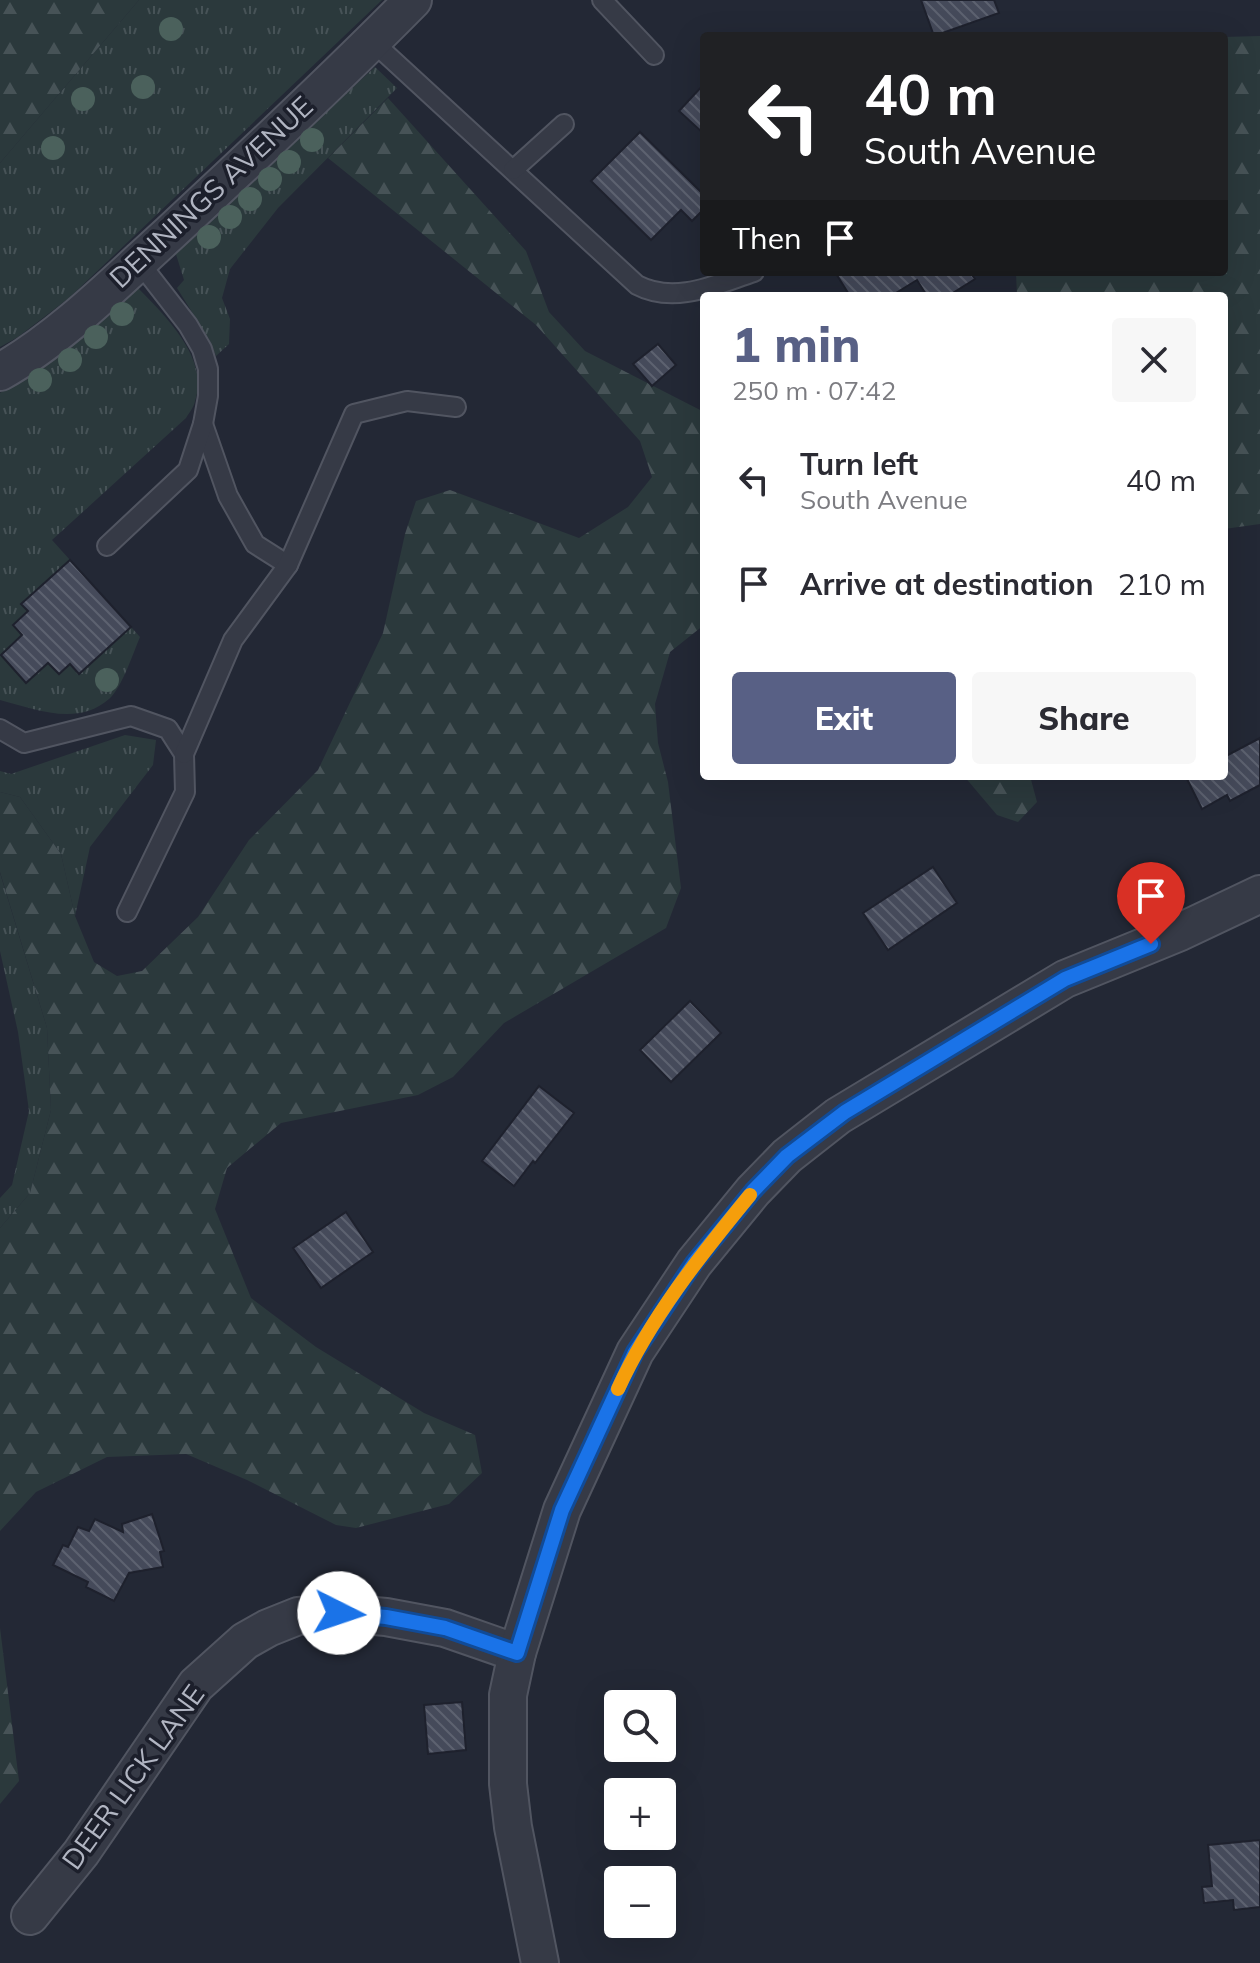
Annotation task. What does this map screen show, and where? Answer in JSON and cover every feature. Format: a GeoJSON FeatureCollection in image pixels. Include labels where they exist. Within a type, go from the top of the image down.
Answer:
{"type":"FeatureCollection","features":[{"type":"Feature","properties":{"kind":"street","name":"DENNINGS AVENUE"},"geometry":{"type":"LineString","coordinates":[[0,372],[61,329],[139,262],[413,0]]}},
{"type":"Feature","properties":{"kind":"street"},"geometry":{"type":"LineString","coordinates":[[540,1963],[513,1827],[508,1784],[508,1695],[517,1653],[562,1510],[635,1352],[694,1263],[753,1191],[787,1156],[838,1116],[1065,979],[1180,932],[1260,894]]}},
{"type":"Feature","properties":{"kind":"street","name":"DEER LICK LANE"},"geometry":{"type":"LineString","coordinates":[[30,1916],[81,1853],[196,1685],[245,1641],[268,1628],[298,1616],[339,1613],[386,1617],[445,1628],[517,1653]]}},
{"type":"Feature","properties":{"kind":"lane"},"geometry":{"type":"LineString","coordinates":[[602,0],[654,55]]}},
{"type":"Feature","properties":{"kind":"lane"},"geometry":{"type":"LineString","coordinates":[[372,41],[637,285],[652,293],[689,292],[741,276]]}},
{"type":"Feature","properties":{"kind":"lane"},"geometry":{"type":"LineString","coordinates":[[513,170],[564,124]]}},
{"type":"Feature","properties":{"kind":"lane"},"geometry":{"type":"LineString","coordinates":[[107,546],[188,470],[203,424],[208,396],[208,369],[202,349],[188,325],[139,262]]}},
{"type":"Feature","properties":{"kind":"lane"},"geometry":{"type":"LineString","coordinates":[[127,912],[185,792],[184,754],[233,640],[288,565],[354,414],[407,401],[456,407]]}},
{"type":"Feature","properties":{"kind":"lane"},"geometry":{"type":"LineString","coordinates":[[203,424],[228,496],[255,544],[288,565]]}},
{"type":"Feature","properties":{"kind":"lane"},"geometry":{"type":"LineString","coordinates":[[0,729],[24,743],[131,716],[168,729],[184,754]]}},
{"type":"Feature","properties":{"kind":"green space"},"geometry":{"type":"Polygon","coordinates":[[[0,0],[139,0],[0,163],[0,0]]]}},
{"type":"Feature","properties":{"kind":"green space"},"geometry":{"type":"Polygon","coordinates":[[[139,0],[382,0],[69,298],[0,347],[0,163],[139,0]]]}},
{"type":"Feature","properties":{"kind":"green space"},"geometry":{"type":"Polygon","coordinates":[[[1260,36],[1260,524],[1228,528],[1228,292],[1017,292],[1016,276],[1228,276],[1228,37],[1260,36]]]}},
{"type":"Feature","properties":{"kind":"green space"},"geometry":{"type":"Polygon","coordinates":[[[375,67],[397,88],[278,208],[230,269],[222,298],[230,319],[229,344],[216,356],[177,288],[184,280],[175,251],[375,67]]]}},
{"type":"Feature","properties":{"kind":"green space"},"geometry":{"type":"Polygon","coordinates":[[[388,98],[526,251],[549,312],[585,351],[700,410],[700,628],[670,652],[655,704],[658,743],[668,782],[681,888],[666,928],[504,1023],[453,1077],[418,1095],[281,1123],[227,1168],[215,1209],[251,1298],[316,1347],[424,1413],[475,1435],[482,1473],[449,1504],[356,1528],[336,1525],[247,1480],[186,1454],[107,1457],[36,1492],[0,1531],[0,1228],[30,1193],[51,1110],[47,1028],[0,872],[0,792],[20,797],[61,854],[75,916],[94,962],[117,976],[142,971],[198,917],[249,840],[318,770],[383,633],[405,534],[416,501],[450,490],[579,538],[628,507],[652,477],[640,441],[536,325],[328,158],[388,98]]]}},
{"type":"Feature","properties":{"kind":"green space"},"geometry":{"type":"Polygon","coordinates":[[[138,288],[171,324],[190,353],[198,385],[194,403],[186,418],[52,540],[70,560],[22,604],[28,611],[13,625],[58,674],[70,664],[80,674],[131,627],[140,637],[114,694],[97,707],[70,714],[56,713],[0,700],[0,393],[64,351],[138,288]]]}},
{"type":"Feature","properties":{"kind":"green space"},"geometry":{"type":"Polygon","coordinates":[[[125,735],[156,740],[153,765],[90,847],[75,916],[61,854],[20,797],[0,792],[0,771],[11,774],[125,735]]]}},
{"type":"Feature","properties":{"kind":"green space"},"geometry":{"type":"Polygon","coordinates":[[[967,780],[1031,780],[1037,802],[1018,822],[997,815],[967,780]]]}},
{"type":"Feature","properties":{"kind":"green space"},"geometry":{"type":"Polygon","coordinates":[[[0,873],[47,1028],[51,1110],[30,1193],[0,1228],[0,1198],[12,1185],[29,1111],[18,1032],[0,951],[0,873]]]}},
{"type":"Feature","properties":{"kind":"green space"},"geometry":{"type":"Polygon","coordinates":[[[0,1628],[19,1781],[0,1804],[0,1628]]]}},
{"type":"Feature","properties":{"kind":"building"},"geometry":{"type":"Polygon","coordinates":[[[921,0],[994,0],[999,13],[945,32],[933,32],[921,0]]]}},
{"type":"Feature","properties":{"kind":"building"},"geometry":{"type":"Polygon","coordinates":[[[700,88],[700,130],[679,111],[700,88]]]}},
{"type":"Feature","properties":{"kind":"building"},"geometry":{"type":"Polygon","coordinates":[[[640,132],[700,191],[700,213],[692,221],[681,210],[651,240],[591,181],[640,132]]]}},
{"type":"Feature","properties":{"kind":"building"},"geometry":{"type":"Polygon","coordinates":[[[838,276],[973,276],[975,279],[954,292],[924,292],[917,280],[898,292],[848,292],[838,276]]]}},
{"type":"Feature","properties":{"kind":"building"},"geometry":{"type":"Polygon","coordinates":[[[658,344],[676,365],[652,386],[633,364],[658,344]]]}},
{"type":"Feature","properties":{"kind":"building"},"geometry":{"type":"Polygon","coordinates":[[[70,560],[131,627],[79,674],[70,664],[59,674],[48,663],[26,683],[1,655],[22,635],[13,625],[28,611],[21,604],[70,560]]]}},
{"type":"Feature","properties":{"kind":"building"},"geometry":{"type":"Polygon","coordinates":[[[1260,738],[1260,785],[1230,801],[1227,795],[1202,809],[1188,780],[1228,780],[1228,755],[1260,738]]]}},
{"type":"Feature","properties":{"kind":"building"},"geometry":{"type":"Polygon","coordinates":[[[933,867],[957,903],[888,950],[863,913],[933,867]]]}},
{"type":"Feature","properties":{"kind":"building"},"geometry":{"type":"Polygon","coordinates":[[[690,1001],[721,1033],[671,1082],[640,1050],[690,1001]]]}},
{"type":"Feature","properties":{"kind":"building"},"geometry":{"type":"Polygon","coordinates":[[[539,1086],[574,1113],[514,1186],[482,1161],[539,1086]]]}},
{"type":"Feature","properties":{"kind":"building"},"geometry":{"type":"Polygon","coordinates":[[[346,1212],[373,1252],[321,1288],[293,1248],[346,1212]]]}},
{"type":"Feature","properties":{"kind":"building"},"geometry":{"type":"Polygon","coordinates":[[[152,1514],[164,1551],[160,1552],[163,1567],[129,1573],[114,1601],[86,1587],[88,1582],[53,1565],[63,1545],[68,1547],[78,1527],[89,1531],[95,1519],[123,1532],[122,1524],[152,1514]]]}},
{"type":"Feature","properties":{"kind":"building"},"geometry":{"type":"Polygon","coordinates":[[[462,1702],[466,1750],[428,1754],[424,1705],[462,1702]]]}},
{"type":"Feature","properties":{"kind":"building"},"geometry":{"type":"Polygon","coordinates":[[[1260,1840],[1260,1907],[1234,1910],[1233,1900],[1204,1903],[1202,1887],[1212,1886],[1208,1845],[1260,1840]]]}},
{"type":"Feature","properties":{"kind":"slow traffic"},"geometry":{"type":"LineString","coordinates":[[618,1389],[635,1352],[694,1263],[750,1195]]}},
{"type":"Feature","properties":{"kind":"route"},"geometry":{"type":"LineString","coordinates":[[339,1613],[386,1617],[445,1628],[517,1653],[562,1510],[635,1352],[694,1263],[753,1191],[787,1156],[838,1116],[1065,979],[1151,944]]}}]}
